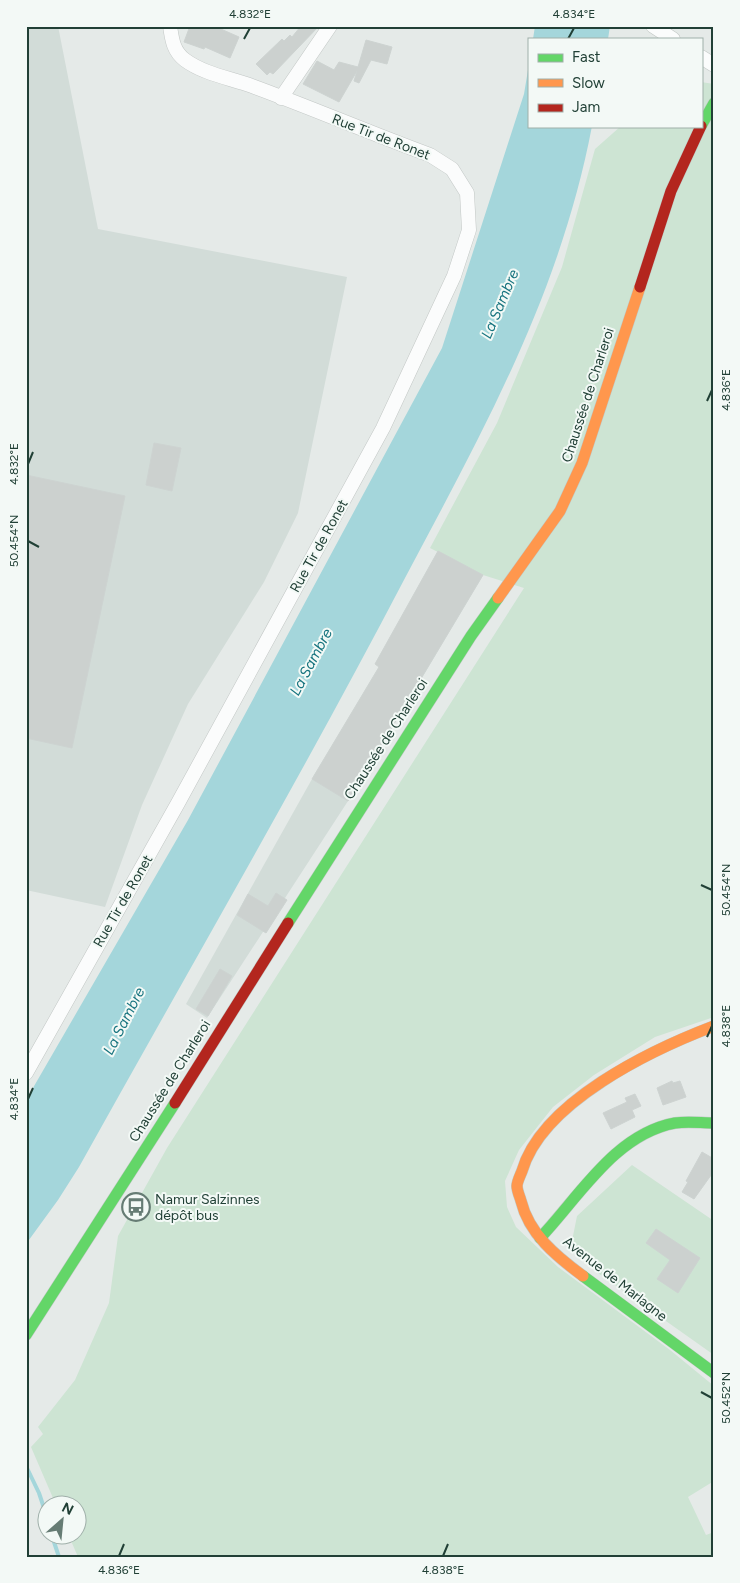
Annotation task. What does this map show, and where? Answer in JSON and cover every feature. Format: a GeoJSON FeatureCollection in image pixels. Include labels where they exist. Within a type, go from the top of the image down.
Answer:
{"type":"FeatureCollection","features":[{"type":"Feature","properties":{"kind":"main road","name":"Chaussée de Charleroi"},"geometry":{"type":"LineString","coordinates":[[702,124],[714,103]]}},
{"type":"Feature","properties":{"kind":"main road","name":"Chaussée de Charleroi"},"geometry":{"type":"LineString","coordinates":[[26,1335],[366,798],[471,636],[560,511],[582,462],[671,191],[700,128]]}},
{"type":"Feature","properties":{"kind":"main road","name":"Avenue de Marlagne"},"geometry":{"type":"LineString","coordinates":[[714,1026],[669,1044],[598,1084],[564,1111],[532,1144],[520,1174],[518,1194],[521,1209],[540,1238],[568,1265],[714,1373]]}},
{"type":"Feature","properties":{"kind":"main road"},"geometry":{"type":"LineString","coordinates":[[540,1238],[554,1224],[592,1177],[626,1147],[648,1132],[674,1123],[714,1123]]}},
{"type":"Feature","properties":{"kind":"street","name":"Rue Tir de Ronet"},"geometry":{"type":"LineString","coordinates":[[26,1073],[178,803],[383,428],[454,276],[469,230],[466,193],[452,170],[442,162],[430,155],[209,72],[185,60],[174,46],[170,26]]}},
{"type":"Feature","properties":{"kind":"street"},"geometry":{"type":"LineString","coordinates":[[281,98],[330,26]]}},
{"type":"Feature","properties":{"kind":"street"},"geometry":{"type":"LineString","coordinates":[[653,26],[671,38]]}},
{"type":"Feature","properties":{"kind":"street"},"geometry":{"type":"LineString","coordinates":[[702,58],[714,65]]}},
{"type":"Feature","properties":{"kind":"shaded area"},"geometry":{"type":"Polygon","coordinates":[[[26,26],[58,26],[98,229],[347,277],[298,513],[264,582],[188,704],[142,805],[105,907],[26,890],[26,26]]]}},
{"type":"Feature","properties":{"kind":"shaded area"},"geometry":{"type":"Polygon","coordinates":[[[438,551],[483,575],[348,801],[207,1018],[186,1004],[312,779],[379,667],[375,664],[438,551]]]}},
{"type":"Feature","properties":{"kind":"green space"},"geometry":{"type":"Polygon","coordinates":[[[702,82],[714,84],[714,1017],[655,1037],[594,1075],[553,1107],[519,1150],[505,1181],[507,1207],[516,1227],[558,1267],[670,1350],[714,1386],[714,1481],[688,1497],[706,1535],[714,1532],[714,1557],[78,1557],[73,1546],[88,1546],[88,1496],[52,1496],[31,1447],[43,1434],[38,1427],[75,1380],[109,1303],[118,1236],[167,1148],[524,588],[483,575],[430,548],[497,423],[562,267],[595,149],[619,128],[702,128],[702,82]]]}},
{"type":"Feature","properties":{"kind":"green space"},"geometry":{"type":"Polygon","coordinates":[[[632,1165],[714,1221],[714,1355],[591,1268],[572,1241],[577,1216],[632,1165]]]}},
{"type":"Feature","properties":{"kind":"water"},"geometry":{"type":"Polygon","coordinates":[[[535,26],[610,26],[608,38],[533,38],[535,26]]]}},
{"type":"Feature","properties":{"kind":"water","name":"La Sambre"},"geometry":{"type":"Polygon","coordinates":[[[528,70],[528,128],[592,128],[578,188],[540,304],[516,359],[463,468],[366,652],[79,1167],[26,1244],[26,1100],[188,820],[442,348],[524,94],[528,70]]]}},
{"type":"Feature","properties":{"kind":"building"},"geometry":{"type":"Polygon","coordinates":[[[190,26],[214,26],[239,37],[230,58],[205,47],[204,49],[184,42],[190,26]]]}},
{"type":"Feature","properties":{"kind":"building"},"geometry":{"type":"Polygon","coordinates":[[[301,26],[319,26],[273,74],[270,72],[267,75],[256,64],[282,39],[284,41],[290,35],[292,37],[301,26]]]}},
{"type":"Feature","properties":{"kind":"building"},"geometry":{"type":"Polygon","coordinates":[[[366,40],[392,47],[387,64],[371,60],[359,83],[354,81],[357,71],[339,102],[303,84],[317,61],[334,70],[339,62],[358,67],[366,40]]]}},
{"type":"Feature","properties":{"kind":"building"},"geometry":{"type":"Polygon","coordinates":[[[154,443],[181,448],[172,491],[146,485],[154,443]]]}},
{"type":"Feature","properties":{"kind":"building"},"geometry":{"type":"Polygon","coordinates":[[[26,475],[125,496],[72,748],[26,738],[26,475]]]}},
{"type":"Feature","properties":{"kind":"building"},"geometry":{"type":"Polygon","coordinates":[[[438,551],[483,575],[348,801],[312,779],[379,667],[375,664],[438,551]]]}},
{"type":"Feature","properties":{"kind":"building"},"geometry":{"type":"Polygon","coordinates":[[[276,893],[287,900],[266,933],[237,915],[248,894],[268,906],[276,893]]]}},
{"type":"Feature","properties":{"kind":"building"},"geometry":{"type":"Polygon","coordinates":[[[220,969],[232,976],[208,1016],[196,1009],[220,969]]]}},
{"type":"Feature","properties":{"kind":"building"},"geometry":{"type":"Polygon","coordinates":[[[672,1081],[673,1083],[680,1081],[686,1097],[663,1105],[657,1088],[672,1081]]]}},
{"type":"Feature","properties":{"kind":"building"},"geometry":{"type":"Polygon","coordinates":[[[635,1094],[641,1106],[632,1110],[635,1117],[611,1129],[603,1113],[627,1102],[625,1098],[635,1094]]]}},
{"type":"Feature","properties":{"kind":"building"},"geometry":{"type":"Polygon","coordinates":[[[702,1152],[714,1159],[714,1171],[694,1199],[682,1192],[702,1152]]]}},
{"type":"Feature","properties":{"kind":"building"},"geometry":{"type":"Polygon","coordinates":[[[656,1229],[700,1258],[678,1293],[657,1279],[670,1260],[646,1243],[656,1229]]]}},
{"type":"Feature","properties":{"kind":"waterway"},"geometry":{"type":"LineString","coordinates":[[26,1466],[40,1496]]}},
{"type":"Feature","properties":{"kind":"waterway"},"geometry":{"type":"LineString","coordinates":[[55,1546],[59,1557]]}},
{"type":"Feature","properties":{"kind":"traffic: fast"},"geometry":{"type":"LineString","coordinates":[[702,124],[714,103]]}},
{"type":"Feature","properties":{"kind":"traffic: fast"},"geometry":{"type":"LineString","coordinates":[[288,923],[471,636],[498,598]]}},
{"type":"Feature","properties":{"kind":"traffic: fast"},"geometry":{"type":"LineString","coordinates":[[26,1335],[175,1103]]}},
{"type":"Feature","properties":{"kind":"traffic: fast"},"geometry":{"type":"LineString","coordinates":[[540,1238],[600,1169],[616,1153],[634,1140],[654,1129],[675,1123],[714,1123]]}},
{"type":"Feature","properties":{"kind":"traffic: fast"},"geometry":{"type":"LineString","coordinates":[[583,1276],[714,1373]]}},
{"type":"Feature","properties":{"kind":"traffic: slow"},"geometry":{"type":"LineString","coordinates":[[498,598],[560,511],[582,463],[640,287]]}},
{"type":"Feature","properties":{"kind":"traffic: slow"},"geometry":{"type":"LineString","coordinates":[[583,1276],[545,1243],[530,1224],[525,1213],[517,1184],[533,1146],[552,1123],[575,1101],[602,1082],[660,1049],[714,1026]]}},
{"type":"Feature","properties":{"kind":"traffic: jam"},"geometry":{"type":"LineString","coordinates":[[640,287],[671,191],[700,128]]}},
{"type":"Feature","properties":{"kind":"traffic: jam"},"geometry":{"type":"LineString","coordinates":[[175,1103],[288,923]]}},
{"type":"Feature","properties":{"kind":"place","name":"Namur Salzinnes dépôt bus"},"geometry":{"type":"Point","coordinates":[136,1207]}}]}
